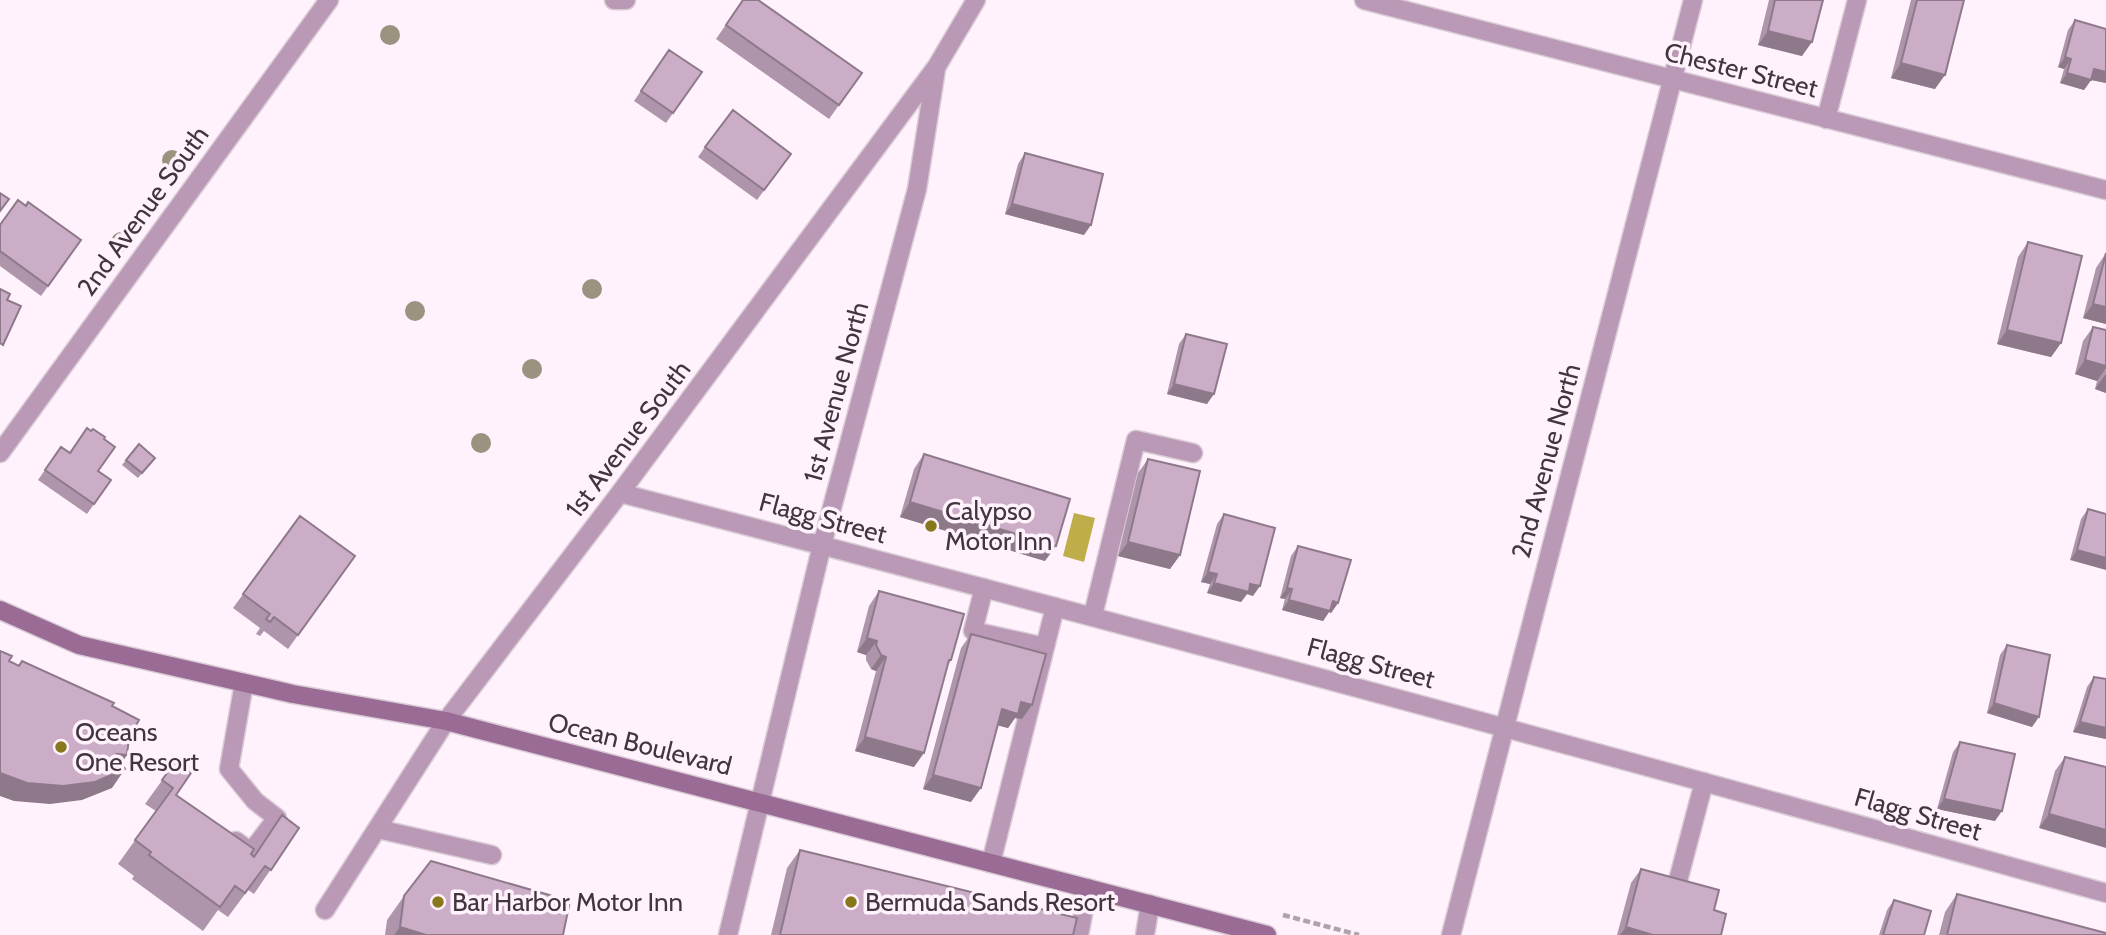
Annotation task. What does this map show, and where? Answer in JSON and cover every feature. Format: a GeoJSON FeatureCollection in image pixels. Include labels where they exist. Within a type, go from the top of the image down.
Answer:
{"type":"FeatureCollection","features":[{"type":"Feature","properties":{"kind":"main road","name":"Ocean Boulevard"},"geometry":{"type":"LineString","coordinates":[[0,610],[79,645],[293,694],[446,721],[1267,935]]}},
{"type":"Feature","properties":{"kind":"street","name":"2nd Avenue South"},"geometry":{"type":"LineString","coordinates":[[0,453],[329,0]]}},
{"type":"Feature","properties":{"kind":"street"},"geometry":{"type":"LineString","coordinates":[[614,0],[626,0]]}},
{"type":"Feature","properties":{"kind":"street","name":"1st Avenue South"},"geometry":{"type":"LineString","coordinates":[[325,910],[446,721],[620,493],[937,66],[976,0]]}},
{"type":"Feature","properties":{"kind":"street","name":"Chester Street"},"geometry":{"type":"LineString","coordinates":[[1364,0],[2106,190]]}},
{"type":"Feature","properties":{"kind":"street","name":"2nd Avenue North"},"geometry":{"type":"LineString","coordinates":[[1451,935],[1692,0]]}},
{"type":"Feature","properties":{"kind":"street"},"geometry":{"type":"LineString","coordinates":[[1826,119],[1857,0]]}},
{"type":"Feature","properties":{"kind":"street","name":"1st Avenue North"},"geometry":{"type":"LineString","coordinates":[[727,935],[822,545],[917,189],[937,66]]}},
{"type":"Feature","properties":{"kind":"street"},"geometry":{"type":"LineString","coordinates":[[1093,615],[1136,440],[1193,453]]}},
{"type":"Feature","properties":{"kind":"street","name":"Flagg Street"},"geometry":{"type":"LineString","coordinates":[[620,493],[1093,615],[2106,893]]}},
{"type":"Feature","properties":{"kind":"street"},"geometry":{"type":"LineString","coordinates":[[984,588],[973,631],[1045,647]]}},
{"type":"Feature","properties":{"kind":"street"},"geometry":{"type":"LineString","coordinates":[[991,863],[1055,607]]}},
{"type":"Feature","properties":{"kind":"street"},"geometry":{"type":"LineString","coordinates":[[219,828],[251,852],[277,818],[255,801],[229,769],[244,683]]}},
{"type":"Feature","properties":{"kind":"street"},"geometry":{"type":"LineString","coordinates":[[1675,892],[1704,782]]}},
{"type":"Feature","properties":{"kind":"street"},"geometry":{"type":"LineString","coordinates":[[378,829],[492,855]]}},
{"type":"Feature","properties":{"kind":"street"},"geometry":{"type":"LineString","coordinates":[[1079,935],[1088,888]]}},
{"type":"Feature","properties":{"kind":"street"},"geometry":{"type":"LineString","coordinates":[[1145,935],[1150,904]]}},
{"type":"Feature","properties":{"kind":"shaded area"},"geometry":{"type":"Polygon","coordinates":[[[1074,513],[1095,518],[1084,562],[1063,556],[1074,513]]]}},
{"type":"Feature","properties":{"kind":"building"},"geometry":{"type":"Polygon","coordinates":[[[743,0],[758,0],[862,73],[839,105],[726,25],[743,0]]]}},
{"type":"Feature","properties":{"kind":"building"},"geometry":{"type":"Polygon","coordinates":[[[1775,0],[1823,0],[1812,42],[1768,31],[1775,0]]]}},
{"type":"Feature","properties":{"kind":"building"},"geometry":{"type":"Polygon","coordinates":[[[1917,0],[1964,0],[1945,75],[1901,63],[1917,0]]]}},
{"type":"Feature","properties":{"kind":"building"},"geometry":{"type":"Polygon","coordinates":[[[2075,20],[2106,29],[2106,72],[2094,69],[2091,80],[2067,73],[2071,59],[2065,57],[2075,20]]]}},
{"type":"Feature","properties":{"kind":"building"},"geometry":{"type":"Polygon","coordinates":[[[669,50],[702,72],[673,113],[641,91],[669,50]]]}},
{"type":"Feature","properties":{"kind":"building"},"geometry":{"type":"Polygon","coordinates":[[[733,110],[791,154],[764,190],[705,147],[733,110]]]}},
{"type":"Feature","properties":{"kind":"building"},"geometry":{"type":"Polygon","coordinates":[[[1025,153],[1103,174],[1091,225],[1012,204],[1025,153]]]}},
{"type":"Feature","properties":{"kind":"building"},"geometry":{"type":"Polygon","coordinates":[[[0,193],[9,199],[0,211],[0,193]]]}},
{"type":"Feature","properties":{"kind":"building"},"geometry":{"type":"Polygon","coordinates":[[[18,200],[26,206],[28,202],[81,240],[48,286],[0,251],[0,225],[18,200]]]}},
{"type":"Feature","properties":{"kind":"building"},"geometry":{"type":"Polygon","coordinates":[[[2028,242],[2082,256],[2061,343],[2007,330],[2028,242]]]}},
{"type":"Feature","properties":{"kind":"building"},"geometry":{"type":"Polygon","coordinates":[[[2106,253],[2106,307],[2093,304],[2106,253]]]}},
{"type":"Feature","properties":{"kind":"building"},"geometry":{"type":"Polygon","coordinates":[[[0,289],[10,294],[7,300],[21,306],[3,345],[0,343],[0,289]]]}},
{"type":"Feature","properties":{"kind":"building"},"geometry":{"type":"Polygon","coordinates":[[[2093,327],[2106,330],[2106,366],[2085,360],[2093,327]]]}},
{"type":"Feature","properties":{"kind":"building"},"geometry":{"type":"Polygon","coordinates":[[[1186,334],[1227,344],[1214,394],[1174,384],[1186,334]]]}},
{"type":"Feature","properties":{"kind":"building"},"geometry":{"type":"Polygon","coordinates":[[[87,428],[105,437],[104,439],[115,447],[98,471],[111,480],[94,504],[45,470],[61,447],[70,453],[87,428]]]}},
{"type":"Feature","properties":{"kind":"building"},"geometry":{"type":"Polygon","coordinates":[[[139,444],[155,458],[142,473],[126,460],[139,444]]]}},
{"type":"Feature","properties":{"kind":"building"},"geometry":{"type":"Polygon","coordinates":[[[924,454],[1070,499],[1056,546],[910,502],[924,454]]]}},
{"type":"Feature","properties":{"kind":"building"},"geometry":{"type":"Polygon","coordinates":[[[1148,459],[1200,471],[1180,555],[1128,542],[1148,459]]]}},
{"type":"Feature","properties":{"kind":"building"},"geometry":{"type":"Polygon","coordinates":[[[2088,509],[2106,514],[2106,558],[2077,550],[2088,509]]]}},
{"type":"Feature","properties":{"kind":"building"},"geometry":{"type":"Polygon","coordinates":[[[1224,514],[1275,528],[1260,586],[1250,584],[1249,592],[1214,583],[1217,574],[1208,572],[1224,514]]]}},
{"type":"Feature","properties":{"kind":"building"},"geometry":{"type":"Polygon","coordinates":[[[300,516],[355,556],[298,635],[274,617],[270,622],[266,619],[270,614],[243,594],[300,516]]]}},
{"type":"Feature","properties":{"kind":"building"},"geometry":{"type":"Polygon","coordinates":[[[1298,546],[1351,560],[1338,603],[1333,601],[1330,611],[1289,600],[1292,589],[1287,588],[1298,546]]]}},
{"type":"Feature","properties":{"kind":"building"},"geometry":{"type":"Polygon","coordinates":[[[879,591],[964,614],[924,753],[865,737],[886,657],[881,655],[877,641],[867,638],[879,591]]]}},
{"type":"Feature","properties":{"kind":"building"},"geometry":{"type":"Polygon","coordinates":[[[971,634],[1046,654],[1032,705],[1021,702],[1018,714],[1002,709],[981,788],[933,775],[971,634]]]}},
{"type":"Feature","properties":{"kind":"building"},"geometry":{"type":"Polygon","coordinates":[[[2007,645],[2050,655],[2039,717],[1994,703],[2007,645]]]}},
{"type":"Feature","properties":{"kind":"building","name":"Oceans One Resort"},"geometry":{"type":"Polygon","coordinates":[[[0,651],[12,656],[9,661],[19,666],[22,661],[114,703],[112,706],[139,720],[129,738],[127,755],[117,754],[125,769],[95,782],[63,786],[27,783],[0,773],[0,651]]]}},
{"type":"Feature","properties":{"kind":"building"},"geometry":{"type":"Polygon","coordinates":[[[2094,677],[2106,679],[2106,728],[2080,722],[2094,677]]]}},
{"type":"Feature","properties":{"kind":"building"},"geometry":{"type":"Polygon","coordinates":[[[1960,742],[2015,754],[2002,811],[1944,799],[1960,742]]]}},
{"type":"Feature","properties":{"kind":"building"},"geometry":{"type":"Polygon","coordinates":[[[2065,757],[2106,767],[2106,830],[2049,814],[2065,757]]]}},
{"type":"Feature","properties":{"kind":"building"},"geometry":{"type":"Polygon","coordinates":[[[176,761],[191,773],[176,795],[254,849],[251,854],[254,857],[282,815],[299,828],[271,870],[265,866],[245,893],[235,886],[220,907],[149,855],[151,852],[135,840],[173,788],[162,780],[176,761]]]}},
{"type":"Feature","properties":{"kind":"building","name":"Bermuda Sands Resort"},"geometry":{"type":"Polygon","coordinates":[[[800,850],[1077,918],[1073,935],[780,935],[800,850]]]}},
{"type":"Feature","properties":{"kind":"building"},"geometry":{"type":"Polygon","coordinates":[[[431,861],[570,901],[563,935],[426,935],[400,927],[404,896],[431,861]]]}},
{"type":"Feature","properties":{"kind":"building"},"geometry":{"type":"Polygon","coordinates":[[[1641,869],[1719,890],[1714,910],[1726,914],[1721,935],[1653,935],[1626,927],[1641,869]]]}},
{"type":"Feature","properties":{"kind":"building"},"geometry":{"type":"Polygon","coordinates":[[[1957,894],[2106,933],[2106,935],[1947,935],[1957,894]]]}},
{"type":"Feature","properties":{"kind":"building"},"geometry":{"type":"Polygon","coordinates":[[[1894,900],[1931,911],[1924,935],[1883,935],[1894,900]]]}},
{"type":"Feature","properties":{"kind":"place","name":"Calypso Motor Inn"},"geometry":{"type":"Point","coordinates":[931,526]}},
{"type":"Feature","properties":{"kind":"place","name":"Oceans One Resort"},"geometry":{"type":"Point","coordinates":[61,747]}},
{"type":"Feature","properties":{"kind":"place","name":"Bar Harbor Motor Inn"},"geometry":{"type":"Point","coordinates":[438,902]}},
{"type":"Feature","properties":{"kind":"place","name":"Bermuda Sands Resort"},"geometry":{"type":"Point","coordinates":[851,902]}}]}
